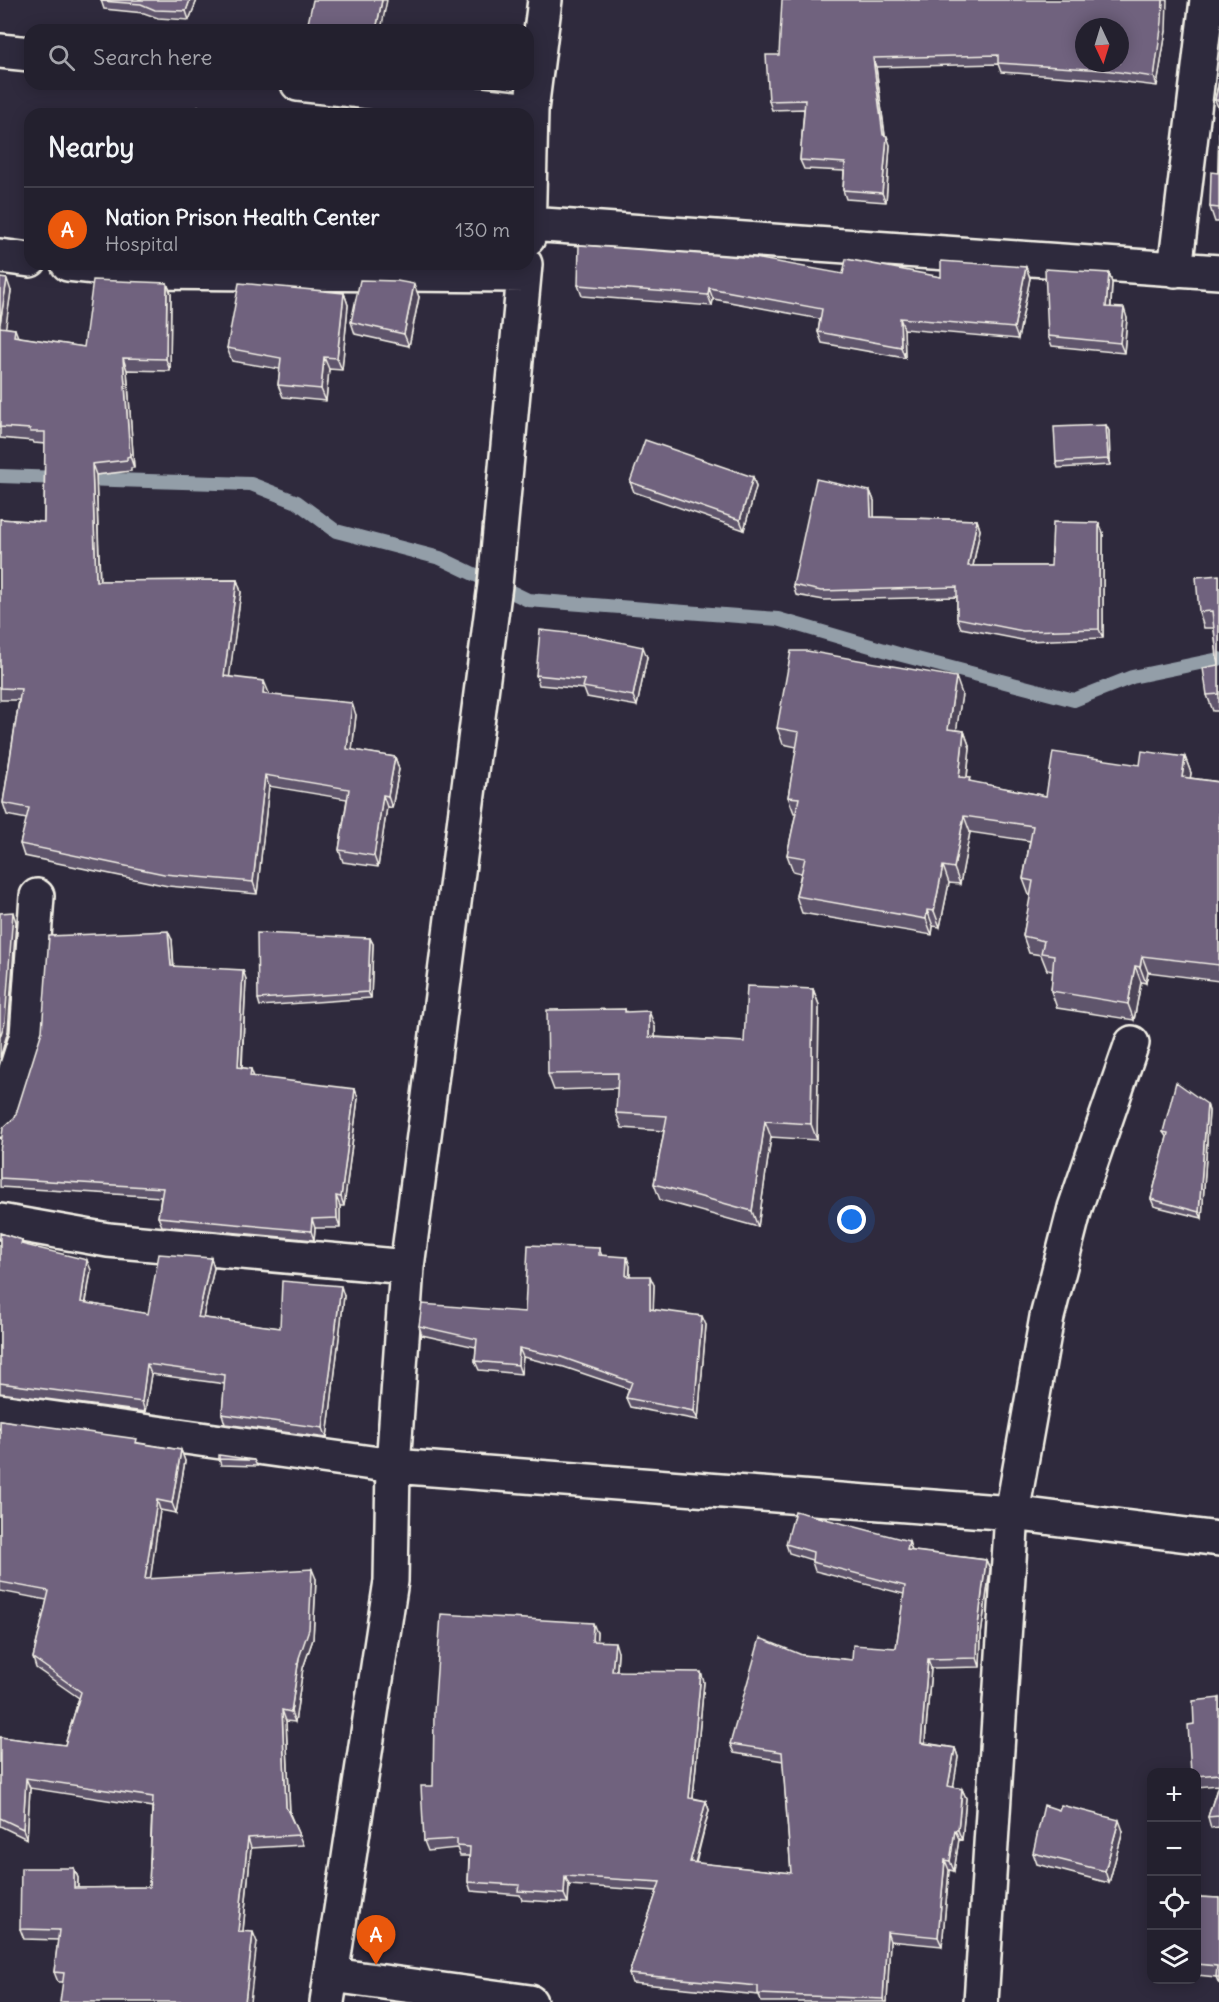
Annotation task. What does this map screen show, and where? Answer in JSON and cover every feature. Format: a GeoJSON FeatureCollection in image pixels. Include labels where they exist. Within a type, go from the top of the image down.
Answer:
{"type":"FeatureCollection","features":[{"type":"Feature","properties":{"kind":"street"},"geometry":{"type":"LineString","coordinates":[[534,86],[545,0]]}},
{"type":"Feature","properties":{"kind":"street"},"geometry":{"type":"LineString","coordinates":[[1175,270],[1207,0]]}},
{"type":"Feature","properties":{"kind":"street"},"geometry":{"type":"LineString","coordinates":[[0,51],[24,53]]}},
{"type":"Feature","properties":{"kind":"street"},"geometry":{"type":"LineString","coordinates":[[352,90],[513,108]]}},
{"type":"Feature","properties":{"kind":"street"},"geometry":{"type":"LineString","coordinates":[[531,108],[534,90]]}},
{"type":"Feature","properties":{"kind":"street"},"geometry":{"type":"LineString","coordinates":[[534,231],[1219,272]]}},
{"type":"Feature","properties":{"kind":"street"},"geometry":{"type":"LineString","coordinates":[[0,256],[24,259]]}},
{"type":"Feature","properties":{"kind":"street"},"geometry":{"type":"LineString","coordinates":[[122,270],[140,272],[397,270]]}},
{"type":"Feature","properties":{"kind":"street"},"geometry":{"type":"LineString","coordinates":[[525,270],[495,585],[407,1267],[393,1466],[392,1581],[329,1988],[530,2002]]}},
{"type":"Feature","properties":{"kind":"street"},"geometry":{"type":"LineString","coordinates":[[0,1120],[27,1035],[37,896]]}},
{"type":"Feature","properties":{"kind":"street"},"geometry":{"type":"LineString","coordinates":[[981,2002],[1012,1513],[1047,1317],[1076,1208],[1132,1042]]}},
{"type":"Feature","properties":{"kind":"street"},"geometry":{"type":"LineString","coordinates":[[0,1221],[108,1240],[407,1267]]}},
{"type":"Feature","properties":{"kind":"street"},"geometry":{"type":"LineString","coordinates":[[0,1411],[393,1466],[1012,1513],[1219,1539]]}},
{"type":"Feature","properties":{"kind":"building"},"geometry":{"type":"Polygon","coordinates":[[[101,0],[190,0],[186,11],[155,10],[141,4],[101,0]]]}},
{"type":"Feature","properties":{"kind":"building"},"geometry":{"type":"Polygon","coordinates":[[[313,0],[382,0],[377,24],[308,24],[313,0]]]}},
{"type":"Feature","properties":{"kind":"building"},"geometry":{"type":"Polygon","coordinates":[[[782,0],[1163,0],[1154,77],[1118,72],[1129,72],[1129,18],[1075,18],[1075,68],[998,63],[998,55],[873,58],[883,135],[887,136],[882,193],[843,190],[845,163],[800,160],[805,100],[769,101],[766,55],[779,55],[782,0]]]}},
{"type":"Feature","properties":{"kind":"building"},"geometry":{"type":"Polygon","coordinates":[[[1219,81],[1219,100],[1215,100],[1219,81]]]}},
{"type":"Feature","properties":{"kind":"building"},"geometry":{"type":"Polygon","coordinates":[[[1219,130],[1219,208],[1210,207],[1211,172],[1218,173],[1219,130]]]}},
{"type":"Feature","properties":{"kind":"building"},"geometry":{"type":"Polygon","coordinates":[[[579,245],[755,258],[843,274],[846,259],[941,277],[941,261],[1026,267],[1014,328],[900,318],[901,347],[818,332],[822,309],[709,288],[708,295],[578,285],[579,245]]]}},
{"type":"Feature","properties":{"kind":"building"},"geometry":{"type":"Polygon","coordinates":[[[1045,269],[1109,273],[1106,307],[1124,308],[1120,343],[1048,336],[1045,269]]]}},
{"type":"Feature","properties":{"kind":"building"},"geometry":{"type":"Polygon","coordinates":[[[0,278],[7,279],[0,324],[0,278]]]}},
{"type":"Feature","properties":{"kind":"building"},"geometry":{"type":"Polygon","coordinates":[[[93,280],[167,283],[166,359],[123,358],[130,456],[127,460],[92,464],[96,581],[237,580],[224,676],[264,681],[263,694],[352,703],[347,749],[395,757],[388,796],[383,795],[374,856],[339,850],[349,789],[265,775],[253,882],[164,874],[20,844],[29,808],[3,803],[21,689],[0,688],[0,519],[44,522],[45,432],[0,427],[0,327],[15,329],[14,336],[84,347],[93,280]]]}},
{"type":"Feature","properties":{"kind":"building"},"geometry":{"type":"Polygon","coordinates":[[[360,280],[414,284],[404,334],[351,322],[360,280]]]}},
{"type":"Feature","properties":{"kind":"building"},"geometry":{"type":"Polygon","coordinates":[[[239,283],[344,293],[337,358],[324,357],[321,389],[278,385],[281,358],[227,348],[239,283]]]}},
{"type":"Feature","properties":{"kind":"building"},"geometry":{"type":"Polygon","coordinates":[[[1106,425],[1108,459],[1056,462],[1054,427],[1106,425]]]}},
{"type":"Feature","properties":{"kind":"building"},"geometry":{"type":"Polygon","coordinates":[[[645,440],[753,477],[740,520],[630,482],[645,440]]]}},
{"type":"Feature","properties":{"kind":"building"},"geometry":{"type":"Polygon","coordinates":[[[816,479],[870,491],[871,517],[977,520],[968,566],[1051,566],[1053,522],[1099,523],[1099,629],[1023,631],[957,618],[957,587],[821,591],[793,585],[816,479]]]}},
{"type":"Feature","properties":{"kind":"building"},"geometry":{"type":"Polygon","coordinates":[[[1219,575],[1219,694],[1207,695],[1203,668],[1218,665],[1212,611],[1199,612],[1196,577],[1219,575]]]}},
{"type":"Feature","properties":{"kind":"building"},"geometry":{"type":"Polygon","coordinates":[[[540,630],[586,635],[643,647],[633,696],[583,687],[585,680],[536,675],[540,630]]]}},
{"type":"Feature","properties":{"kind":"building"},"geometry":{"type":"Polygon","coordinates":[[[791,651],[807,651],[956,677],[948,729],[964,731],[959,777],[970,778],[969,781],[1046,796],[1053,752],[1140,765],[1142,751],[1185,757],[1182,777],[1219,782],[1219,965],[1142,956],[1140,967],[1135,966],[1128,1004],[1051,991],[1054,955],[1041,953],[1044,941],[1023,936],[1033,881],[1023,879],[1033,826],[964,816],[954,868],[943,866],[934,911],[927,910],[926,919],[796,896],[805,858],[787,855],[799,798],[788,797],[799,732],[777,728],[791,651]]]}},
{"type":"Feature","properties":{"kind":"building"},"geometry":{"type":"Polygon","coordinates":[[[13,912],[5,1022],[0,1037],[0,913],[13,912]]]}},
{"type":"Feature","properties":{"kind":"building"},"geometry":{"type":"Polygon","coordinates":[[[168,931],[171,966],[243,970],[238,1067],[251,1069],[250,1076],[355,1089],[341,1197],[336,1196],[337,1218],[312,1219],[311,1231],[158,1217],[163,1188],[0,1178],[3,1128],[15,1117],[42,1031],[49,936],[168,931]]]}},
{"type":"Feature","properties":{"kind":"building"},"geometry":{"type":"Polygon","coordinates":[[[257,933],[370,938],[368,992],[258,999],[257,933]]]}},
{"type":"Feature","properties":{"kind":"building"},"geometry":{"type":"Polygon","coordinates":[[[747,986],[813,989],[811,1124],[765,1121],[752,1211],[654,1184],[667,1116],[616,1113],[618,1073],[548,1074],[547,1010],[649,1011],[649,1037],[744,1042],[747,986]]]}},
{"type":"Feature","properties":{"kind":"building"},"geometry":{"type":"Polygon","coordinates":[[[1176,1082],[1207,1104],[1199,1212],[1151,1199],[1168,1133],[1163,1132],[1176,1082]]]}},
{"type":"Feature","properties":{"kind":"building"},"geometry":{"type":"Polygon","coordinates":[[[0,1233],[22,1240],[21,1244],[87,1260],[81,1302],[148,1314],[159,1254],[211,1258],[198,1317],[280,1328],[282,1281],[341,1286],[323,1428],[222,1414],[225,1375],[147,1364],[142,1402],[0,1383],[0,1233]]]}},
{"type":"Feature","properties":{"kind":"building"},"geometry":{"type":"Polygon","coordinates":[[[528,1245],[599,1248],[599,1255],[627,1257],[626,1276],[650,1276],[650,1309],[702,1316],[694,1411],[626,1398],[632,1382],[561,1357],[519,1348],[518,1365],[475,1361],[477,1339],[419,1326],[422,1304],[525,1312],[528,1245]]]}},
{"type":"Feature","properties":{"kind":"building"},"geometry":{"type":"Polygon","coordinates":[[[0,1420],[137,1439],[136,1443],[181,1450],[172,1503],[157,1500],[145,1579],[312,1569],[309,1629],[299,1658],[291,1712],[282,1710],[286,1807],[299,1835],[248,1838],[238,1931],[253,1932],[245,2002],[60,2002],[64,1973],[54,1972],[59,1930],[20,1929],[21,1868],[74,1868],[74,1888],[149,1887],[153,1797],[26,1778],[23,1829],[0,1818],[0,1737],[65,1745],[81,1692],[33,1658],[49,1591],[0,1582],[0,1420]]]}},
{"type":"Feature","properties":{"kind":"building"},"geometry":{"type":"Polygon","coordinates":[[[219,1455],[254,1460],[219,1459],[219,1455]]]}},
{"type":"Feature","properties":{"kind":"building"},"geometry":{"type":"Polygon","coordinates":[[[795,1511],[909,1541],[907,1550],[986,1560],[978,1626],[977,1658],[928,1659],[921,1743],[955,1748],[948,1786],[962,1789],[958,1830],[955,1830],[950,1861],[945,1860],[938,1937],[887,1932],[883,1999],[758,1994],[758,1986],[629,1974],[660,1882],[565,1876],[564,1894],[518,1891],[519,1885],[468,1882],[470,1847],[457,1846],[457,1839],[424,1841],[421,1786],[433,1786],[434,1713],[441,1614],[593,1623],[592,1641],[615,1642],[612,1671],[701,1672],[689,1798],[706,1801],[690,1862],[791,1873],[782,1752],[730,1744],[760,1638],[802,1655],[852,1660],[853,1645],[896,1648],[905,1586],[812,1562],[813,1552],[786,1544],[795,1511]]]}},
{"type":"Feature","properties":{"kind":"building"},"geometry":{"type":"Polygon","coordinates":[[[1219,1698],[1219,1774],[1201,1776],[1201,1768],[1191,1768],[1188,1725],[1194,1724],[1193,1701],[1219,1698]]]}},
{"type":"Feature","properties":{"kind":"building"},"geometry":{"type":"Polygon","coordinates":[[[1219,1783],[1219,1816],[1208,1817],[1219,1783]]]}},
{"type":"Feature","properties":{"kind":"building"},"geometry":{"type":"Polygon","coordinates":[[[1044,1805],[1059,1810],[1061,1805],[1119,1820],[1105,1871],[1033,1853],[1044,1805]]]}},
{"type":"Feature","properties":{"kind":"building"},"geometry":{"type":"Polygon","coordinates":[[[1201,1897],[1219,1898],[1219,1977],[1216,1977],[1217,1966],[1201,1964],[1201,1897]]]}},
{"type":"Feature","properties":{"kind":"waterway"},"geometry":{"type":"LineString","coordinates":[[0,476],[61,478]]}},
{"type":"Feature","properties":{"kind":"waterway"},"geometry":{"type":"LineString","coordinates":[[80,479],[251,484],[297,502],[336,531],[440,558],[528,600],[778,619],[898,654],[1074,700],[1132,677],[1219,659]]}},
{"type":"Feature","properties":{"kind":"place","name":"Nation Prison Health Center"},"geometry":{"type":"Point","coordinates":[376,1965]}}]}
